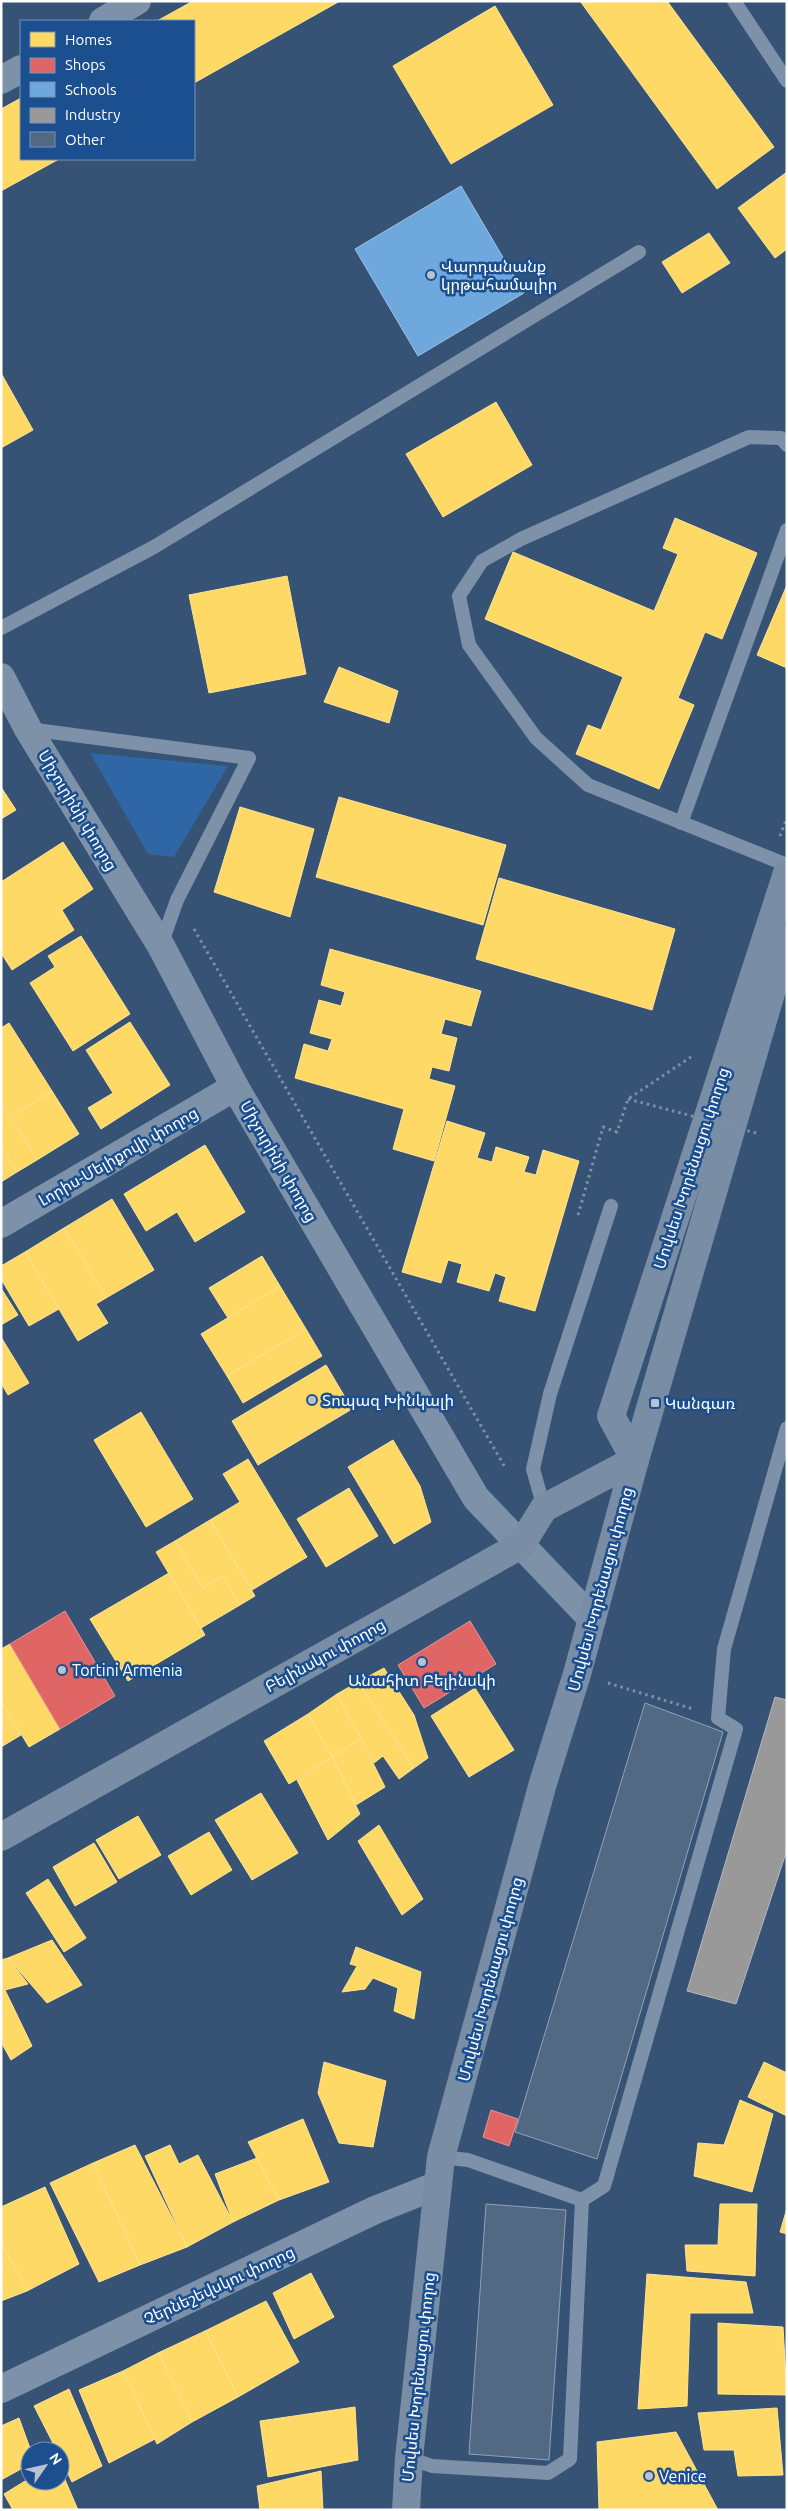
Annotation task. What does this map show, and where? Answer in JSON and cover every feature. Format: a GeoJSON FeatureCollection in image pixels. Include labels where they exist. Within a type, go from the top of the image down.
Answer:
{"type":"FeatureCollection","features":[{"type":"Feature","properties":{"kind":"main road","name":"Մովսես Խորենացու փողոց"},"geometry":{"type":"LineString","coordinates":[[635,1460],[611,1416],[787,873]]}},
{"type":"Feature","properties":{"kind":"main road","name":"Մովսես Խորենացու փողոց"},"geometry":{"type":"LineString","coordinates":[[406,2510],[409,2458],[441,2156],[543,1783],[592,1619],[635,1460],[787,938]]}},
{"type":"Feature","properties":{"kind":"main road"},"geometry":{"type":"LineString","coordinates":[[544,1508],[635,1460]]}},
{"type":"Feature","properties":{"kind":"main road","name":"Բելինսկու փողոց"},"geometry":{"type":"LineString","coordinates":[[1,1836],[521,1545],[544,1508]]}},
{"type":"Feature","properties":{"kind":"street"},"geometry":{"type":"LineString","coordinates":[[105,20],[137,1]]}},
{"type":"Feature","properties":{"kind":"street"},"geometry":{"type":"LineString","coordinates":[[1,80],[20,70]]}},
{"type":"Feature","properties":{"kind":"street","name":"Միչուրինի փողոց"},"geometry":{"type":"LineString","coordinates":[[1,677],[28,729],[161,946],[235,1087],[476,1498],[592,1619]]}},
{"type":"Feature","properties":{"kind":"street","name":"Լորիս-Մելիքովի փողոց"},"geometry":{"type":"LineString","coordinates":[[1,1224],[235,1087]]}},
{"type":"Feature","properties":{"kind":"street","name":"Չերնեշեվսկու փողոց"},"geometry":{"type":"LineString","coordinates":[[1,2389],[366,2215],[438,2185]]}},
{"type":"Feature","properties":{"kind":"lane"},"geometry":{"type":"LineString","coordinates":[[734,1],[787,81]]}},
{"type":"Feature","properties":{"kind":"lane"},"geometry":{"type":"LineString","coordinates":[[1,628],[154,547],[639,252]]}},
{"type":"Feature","properties":{"kind":"lane"},"geometry":{"type":"LineString","coordinates":[[787,446],[781,438],[748,437],[521,539],[482,561],[459,596],[469,645],[536,738],[588,785],[787,864]]}},
{"type":"Feature","properties":{"kind":"lane"},"geometry":{"type":"LineString","coordinates":[[681,823],[787,530]]}},
{"type":"Feature","properties":{"kind":"lane"},"geometry":{"type":"LineString","coordinates":[[28,729],[249,758],[177,900],[161,946]]}},
{"type":"Feature","properties":{"kind":"lane"},"geometry":{"type":"LineString","coordinates":[[544,1508],[533,1469],[550,1394],[611,1206]]}},
{"type":"Feature","properties":{"kind":"lane"},"geometry":{"type":"LineString","coordinates":[[582,2200],[604,2186],[736,1729],[718,1718],[724,1649],[787,1428]]}},
{"type":"Feature","properties":{"kind":"lane"},"geometry":{"type":"LineString","coordinates":[[441,2156],[468,2160],[582,2200]]}},
{"type":"Feature","properties":{"kind":"lane"},"geometry":{"type":"LineString","coordinates":[[409,2458],[432,2466],[548,2473],[570,2459],[582,2200]]}},
{"type":"Feature","properties":{"kind":"path"},"geometry":{"type":"LineString","coordinates":[[177,900],[506,1470],[509,1461]]}},
{"type":"Feature","properties":{"kind":"path"},"geometry":{"type":"LineString","coordinates":[[576,1222],[603,1127],[618,1132],[628,1099],[756,1133]]}},
{"type":"Feature","properties":{"kind":"path"},"geometry":{"type":"LineString","coordinates":[[602,1681],[694,1710]]}},
{"type":"Feature","properties":{"kind":"shaded area"},"geometry":{"type":"Polygon","coordinates":[[[90,753],[228,766],[174,857],[148,854],[90,753]]]}},
{"type":"Feature","properties":{"kind":"building: Homes"},"geometry":{"type":"Polygon","coordinates":[[[193,1],[340,1],[195,82],[195,20],[159,20],[193,1]]]}},
{"type":"Feature","properties":{"kind":"building: Homes"},"geometry":{"type":"Polygon","coordinates":[[[580,1],[667,1],[774,147],[717,189],[580,1]]]}},
{"type":"Feature","properties":{"kind":"building: Homes"},"geometry":{"type":"Polygon","coordinates":[[[495,6],[553,105],[451,164],[393,66],[495,6]]]}},
{"type":"Feature","properties":{"kind":"building: Homes"},"geometry":{"type":"Polygon","coordinates":[[[20,99],[20,160],[57,160],[1,191],[1,109],[20,99]]]}},
{"type":"Feature","properties":{"kind":"building: Homes"},"geometry":{"type":"Polygon","coordinates":[[[787,172],[787,249],[775,258],[738,208],[787,172]]]}},
{"type":"Feature","properties":{"kind":"building: Homes"},"geometry":{"type":"Polygon","coordinates":[[[709,233],[730,263],[682,293],[662,262],[709,233]]]}},
{"type":"Feature","properties":{"kind":"building: Homes"},"geometry":{"type":"Polygon","coordinates":[[[1,373],[33,430],[1,448],[1,373]]]}},
{"type":"Feature","properties":{"kind":"building: Homes"},"geometry":{"type":"Polygon","coordinates":[[[496,402],[532,465],[443,517],[406,454],[496,402]]]}},
{"type":"Feature","properties":{"kind":"building: Homes"},"geometry":{"type":"Polygon","coordinates":[[[675,518],[757,553],[722,639],[705,632],[678,698],[694,705],[659,789],[576,754],[588,725],[601,730],[623,677],[485,619],[513,552],[654,611],[678,554],[663,548],[675,518]]]}},
{"type":"Feature","properties":{"kind":"building: Homes"},"geometry":{"type":"Polygon","coordinates":[[[287,576],[306,674],[209,693],[189,595],[287,576]]]}},
{"type":"Feature","properties":{"kind":"building: Homes"},"geometry":{"type":"Polygon","coordinates":[[[787,585],[787,668],[757,655],[787,585]]]}},
{"type":"Feature","properties":{"kind":"building: Homes"},"geometry":{"type":"Polygon","coordinates":[[[339,667],[398,691],[389,723],[324,702],[339,667]]]}},
{"type":"Feature","properties":{"kind":"building: Homes"},"geometry":{"type":"Polygon","coordinates":[[[1,787],[16,810],[1,819],[1,787]]]}},
{"type":"Feature","properties":{"kind":"building: Homes"},"geometry":{"type":"Polygon","coordinates":[[[339,797],[506,845],[483,925],[316,877],[339,797]]]}},
{"type":"Feature","properties":{"kind":"building: Homes"},"geometry":{"type":"Polygon","coordinates":[[[240,807],[314,829],[290,917],[214,892],[240,807]]]}},
{"type":"Feature","properties":{"kind":"building: Homes"},"geometry":{"type":"Polygon","coordinates":[[[63,842],[93,889],[62,910],[74,930],[12,970],[1,953],[1,882],[63,842]]]}},
{"type":"Feature","properties":{"kind":"building: Homes"},"geometry":{"type":"Polygon","coordinates":[[[499,878],[675,929],[652,1010],[476,959],[499,878]]]}},
{"type":"Feature","properties":{"kind":"building: Homes"},"geometry":{"type":"Polygon","coordinates":[[[81,936],[130,1014],[73,1051],[30,983],[55,967],[48,956],[81,936]]]}},
{"type":"Feature","properties":{"kind":"building: Homes"},"geometry":{"type":"Polygon","coordinates":[[[330,949],[481,991],[471,1026],[445,1019],[441,1034],[457,1038],[449,1071],[432,1067],[429,1079],[455,1086],[434,1161],[393,1149],[404,1109],[295,1078],[304,1044],[328,1051],[332,1039],[310,1033],[319,1000],[341,1006],[345,992],[321,985],[330,949]]]}},
{"type":"Feature","properties":{"kind":"building: Homes"},"geometry":{"type":"Polygon","coordinates":[[[130,1022],[170,1085],[101,1129],[88,1108],[113,1093],[86,1050],[130,1022]]]}},
{"type":"Feature","properties":{"kind":"building: Homes"},"geometry":{"type":"Polygon","coordinates":[[[9,1023],[52,1091],[11,1117],[1,1102],[1,1028],[9,1023]]]}},
{"type":"Feature","properties":{"kind":"building: Homes"},"geometry":{"type":"Polygon","coordinates":[[[52,1091],[79,1134],[37,1160],[11,1117],[52,1091]]]}},
{"type":"Feature","properties":{"kind":"building: Homes"},"geometry":{"type":"Polygon","coordinates":[[[1,1102],[37,1160],[17,1172],[1,1146],[1,1102]]]}},
{"type":"Feature","properties":{"kind":"building: Homes"},"geometry":{"type":"Polygon","coordinates":[[[447,1121],[485,1133],[477,1158],[492,1162],[496,1147],[529,1157],[524,1172],[536,1175],[543,1150],[579,1161],[535,1311],[499,1301],[506,1277],[495,1273],[489,1291],[457,1282],[462,1264],[448,1260],[441,1283],[402,1272],[447,1121]]]}},
{"type":"Feature","properties":{"kind":"building: Homes"},"geometry":{"type":"Polygon","coordinates":[[[205,1145],[245,1212],[195,1242],[177,1212],[146,1231],[124,1194],[205,1145]]]}},
{"type":"Feature","properties":{"kind":"building: Homes"},"geometry":{"type":"Polygon","coordinates":[[[1,1146],[17,1172],[1,1182],[1,1146]]]}},
{"type":"Feature","properties":{"kind":"building: Homes"},"geometry":{"type":"Polygon","coordinates":[[[112,1199],[154,1270],[106,1298],[64,1228],[112,1199]]]}},
{"type":"Feature","properties":{"kind":"building: Homes"},"geometry":{"type":"Polygon","coordinates":[[[64,1228],[106,1298],[96,1304],[108,1323],[78,1341],[25,1252],[64,1228]]]}},
{"type":"Feature","properties":{"kind":"building: Homes"},"geometry":{"type":"Polygon","coordinates":[[[25,1252],[59,1309],[29,1326],[1,1279],[1,1266],[25,1252]]]}},
{"type":"Feature","properties":{"kind":"building: Homes"},"geometry":{"type":"Polygon","coordinates":[[[262,1256],[280,1286],[228,1318],[209,1288],[262,1256]]]}},
{"type":"Feature","properties":{"kind":"building: Homes"},"geometry":{"type":"Polygon","coordinates":[[[280,1286],[306,1329],[227,1376],[201,1334],[280,1286]]]}},
{"type":"Feature","properties":{"kind":"building: Homes"},"geometry":{"type":"Polygon","coordinates":[[[1,1288],[18,1315],[1,1325],[1,1288]]]}},
{"type":"Feature","properties":{"kind":"building: Homes"},"geometry":{"type":"Polygon","coordinates":[[[306,1329],[322,1356],[243,1403],[227,1376],[306,1329]]]}},
{"type":"Feature","properties":{"kind":"building: Homes"},"geometry":{"type":"Polygon","coordinates":[[[1,1337],[29,1383],[8,1395],[1,1383],[1,1337]]]}},
{"type":"Feature","properties":{"kind":"building: Homes"},"geometry":{"type":"Polygon","coordinates":[[[326,1365],[352,1409],[258,1465],[232,1421],[326,1365]]]}},
{"type":"Feature","properties":{"kind":"building: Homes"},"geometry":{"type":"Polygon","coordinates":[[[141,1412],[193,1499],[146,1527],[94,1440],[141,1412]]]}},
{"type":"Feature","properties":{"kind":"building: Homes"},"geometry":{"type":"Polygon","coordinates":[[[393,1440],[420,1486],[431,1522],[394,1544],[348,1467],[393,1440]]]}},
{"type":"Feature","properties":{"kind":"building: Homes"},"geometry":{"type":"Polygon","coordinates":[[[248,1459],[307,1557],[252,1590],[210,1520],[240,1502],[223,1474],[248,1459]]]}},
{"type":"Feature","properties":{"kind":"building: Homes"},"geometry":{"type":"Polygon","coordinates":[[[349,1488],[378,1536],[326,1567],[297,1519],[349,1488]]]}},
{"type":"Feature","properties":{"kind":"building: Homes"},"geometry":{"type":"Polygon","coordinates":[[[210,1520],[255,1596],[240,1605],[223,1576],[203,1588],[175,1541],[210,1520]]]}},
{"type":"Feature","properties":{"kind":"building: Homes"},"geometry":{"type":"Polygon","coordinates":[[[175,1541],[203,1588],[223,1576],[240,1605],[201,1628],[156,1552],[175,1541]]]}},
{"type":"Feature","properties":{"kind":"building: Homes"},"geometry":{"type":"Polygon","coordinates":[[[169,1573],[205,1635],[128,1681],[90,1619],[169,1573]]]}},
{"type":"Feature","properties":{"kind":"building: Homes"},"geometry":{"type":"Polygon","coordinates":[[[10,1644],[60,1729],[29,1747],[1,1701],[1,1649],[10,1644]]]}},
{"type":"Feature","properties":{"kind":"building: Homes"},"geometry":{"type":"Polygon","coordinates":[[[384,1668],[414,1715],[428,1758],[414,1768],[358,1682],[384,1668]]]}},
{"type":"Feature","properties":{"kind":"building: Homes"},"geometry":{"type":"Polygon","coordinates":[[[358,1682],[414,1768],[399,1779],[383,1756],[374,1763],[337,1694],[358,1682]]]}},
{"type":"Feature","properties":{"kind":"building: Homes"},"geometry":{"type":"Polygon","coordinates":[[[475,1688],[514,1750],[469,1777],[431,1716],[475,1688]]]}},
{"type":"Feature","properties":{"kind":"building: Homes"},"geometry":{"type":"Polygon","coordinates":[[[337,1694],[361,1739],[332,1757],[308,1714],[337,1694]]]}},
{"type":"Feature","properties":{"kind":"building: Homes"},"geometry":{"type":"Polygon","coordinates":[[[1,1701],[21,1735],[1,1747],[1,1701]]]}},
{"type":"Feature","properties":{"kind":"building: Homes"},"geometry":{"type":"Polygon","coordinates":[[[308,1714],[332,1757],[289,1784],[264,1741],[308,1714]]]}},
{"type":"Feature","properties":{"kind":"building: Homes"},"geometry":{"type":"Polygon","coordinates":[[[361,1739],[385,1787],[356,1805],[332,1757],[361,1739]]]}},
{"type":"Feature","properties":{"kind":"building: Homes"},"geometry":{"type":"Polygon","coordinates":[[[332,1757],[360,1814],[328,1840],[297,1780],[332,1757]]]}},
{"type":"Feature","properties":{"kind":"building: Homes"},"geometry":{"type":"Polygon","coordinates":[[[261,1793],[298,1853],[252,1880],[215,1820],[261,1793]]]}},
{"type":"Feature","properties":{"kind":"building: Homes"},"geometry":{"type":"Polygon","coordinates":[[[138,1816],[161,1855],[119,1879],[96,1840],[138,1816]]]}},
{"type":"Feature","properties":{"kind":"building: Homes"},"geometry":{"type":"Polygon","coordinates":[[[379,1825],[423,1899],[402,1915],[358,1841],[379,1825]]]}},
{"type":"Feature","properties":{"kind":"building: Homes"},"geometry":{"type":"Polygon","coordinates":[[[209,1832],[232,1870],[191,1895],[168,1856],[209,1832]]]}},
{"type":"Feature","properties":{"kind":"building: Homes"},"geometry":{"type":"Polygon","coordinates":[[[94,1843],[117,1882],[75,1906],[53,1867],[94,1843]]]}},
{"type":"Feature","properties":{"kind":"building: Homes"},"geometry":{"type":"Polygon","coordinates":[[[48,1879],[86,1938],[64,1952],[26,1893],[48,1879]]]}},
{"type":"Feature","properties":{"kind":"building: Homes"},"geometry":{"type":"Polygon","coordinates":[[[52,1940],[82,1985],[47,2003],[8,1958],[52,1940]]]}},
{"type":"Feature","properties":{"kind":"building: Homes"},"geometry":{"type":"Polygon","coordinates":[[[356,1947],[421,1972],[414,2019],[394,2011],[398,1988],[373,1978],[365,1989],[342,1992],[357,1966],[350,1964],[356,1947]]]}},
{"type":"Feature","properties":{"kind":"building: Homes"},"geometry":{"type":"Polygon","coordinates":[[[8,1958],[28,1984],[5,1990],[32,2046],[11,2060],[1,2042],[1,1960],[8,1958]]]}},
{"type":"Feature","properties":{"kind":"building: Homes"},"geometry":{"type":"Polygon","coordinates":[[[324,2062],[386,2081],[373,2147],[339,2143],[318,2093],[324,2062]]]}},
{"type":"Feature","properties":{"kind":"building: Homes"},"geometry":{"type":"Polygon","coordinates":[[[764,2062],[787,2073],[787,2116],[748,2097],[764,2062]]]}},
{"type":"Feature","properties":{"kind":"building: Homes"},"geometry":{"type":"Polygon","coordinates":[[[740,2100],[773,2114],[752,2192],[694,2176],[698,2143],[724,2145],[740,2100]]]}},
{"type":"Feature","properties":{"kind":"building: Homes"},"geometry":{"type":"Polygon","coordinates":[[[303,2119],[329,2182],[279,2200],[248,2142],[303,2119]]]}},
{"type":"Feature","properties":{"kind":"building: Homes"},"geometry":{"type":"Polygon","coordinates":[[[135,2145],[187,2247],[140,2265],[93,2163],[135,2145]]]}},
{"type":"Feature","properties":{"kind":"building: Homes"},"geometry":{"type":"Polygon","coordinates":[[[170,2145],[179,2164],[198,2155],[233,2222],[187,2247],[145,2156],[170,2145]]]}},
{"type":"Feature","properties":{"kind":"building: Homes"},"geometry":{"type":"Polygon","coordinates":[[[257,2158],[279,2200],[233,2222],[215,2174],[257,2158]]]}},
{"type":"Feature","properties":{"kind":"building: Homes"},"geometry":{"type":"Polygon","coordinates":[[[93,2163],[140,2265],[99,2282],[50,2183],[93,2163]]]}},
{"type":"Feature","properties":{"kind":"building: Homes"},"geometry":{"type":"Polygon","coordinates":[[[45,2187],[79,2264],[27,2291],[1,2242],[1,2207],[45,2187]]]}},
{"type":"Feature","properties":{"kind":"building: Homes"},"geometry":{"type":"Polygon","coordinates":[[[720,2204],[757,2204],[755,2276],[687,2271],[685,2245],[718,2245],[720,2204]]]}},
{"type":"Feature","properties":{"kind":"building: Homes"},"geometry":{"type":"Polygon","coordinates":[[[787,2208],[787,2234],[780,2232],[787,2208]]]}},
{"type":"Feature","properties":{"kind":"building: Homes"},"geometry":{"type":"Polygon","coordinates":[[[1,2242],[27,2291],[1,2301],[1,2242]]]}},
{"type":"Feature","properties":{"kind":"building: Homes"},"geometry":{"type":"Polygon","coordinates":[[[311,2273],[334,2317],[294,2339],[273,2293],[311,2273]]]}},
{"type":"Feature","properties":{"kind":"building: Homes"},"geometry":{"type":"Polygon","coordinates":[[[647,2274],[746,2282],[753,2313],[690,2313],[687,2406],[638,2409],[647,2274]]]}},
{"type":"Feature","properties":{"kind":"building: Homes"},"geometry":{"type":"Polygon","coordinates":[[[266,2301],[299,2362],[238,2397],[205,2331],[266,2301]]]}},
{"type":"Feature","properties":{"kind":"building: Homes"},"geometry":{"type":"Polygon","coordinates":[[[718,2323],[783,2327],[787,2395],[718,2394],[718,2323]]]}},
{"type":"Feature","properties":{"kind":"building: Homes"},"geometry":{"type":"Polygon","coordinates":[[[205,2331],[238,2397],[192,2422],[158,2353],[205,2331]]]}},
{"type":"Feature","properties":{"kind":"building: Homes"},"geometry":{"type":"Polygon","coordinates":[[[158,2353],[192,2422],[157,2444],[123,2371],[158,2353]]]}},
{"type":"Feature","properties":{"kind":"building: Homes"},"geometry":{"type":"Polygon","coordinates":[[[123,2371],[155,2439],[109,2463],[79,2390],[123,2371]]]}},
{"type":"Feature","properties":{"kind":"building: Homes"},"geometry":{"type":"Polygon","coordinates":[[[69,2389],[102,2466],[72,2482],[70,2478],[70,2441],[52,2441],[34,2406],[69,2389]]]}},
{"type":"Feature","properties":{"kind":"building: Homes"},"geometry":{"type":"Polygon","coordinates":[[[355,2407],[358,2460],[268,2477],[260,2421],[355,2407]]]}},
{"type":"Feature","properties":{"kind":"building: Homes"},"geometry":{"type":"Polygon","coordinates":[[[777,2408],[783,2475],[738,2476],[734,2450],[704,2450],[698,2413],[777,2408]]]}},
{"type":"Feature","properties":{"kind":"building: Homes"},"geometry":{"type":"Polygon","coordinates":[[[19,2418],[27,2441],[20,2441],[20,2470],[1,2480],[1,2426],[19,2418]]]}},
{"type":"Feature","properties":{"kind":"building: Homes","name":"Venice"},"geometry":{"type":"Polygon","coordinates":[[[676,2432],[718,2510],[599,2510],[597,2442],[676,2432]]]}},
{"type":"Feature","properties":{"kind":"building: Homes"},"geometry":{"type":"Polygon","coordinates":[[[321,2471],[323,2510],[260,2510],[257,2486],[321,2471]]]}},
{"type":"Feature","properties":{"kind":"building: Homes"},"geometry":{"type":"Polygon","coordinates":[[[20,2484],[20,2491],[70,2491],[78,2510],[13,2510],[4,2494],[20,2484]]]}},
{"type":"Feature","properties":{"kind":"building: Shops","name":"Tortini Armenia"},"geometry":{"type":"Polygon","coordinates":[[[65,1611],[115,1696],[60,1729],[10,1644],[65,1611]]]}},
{"type":"Feature","properties":{"kind":"building: Shops"},"geometry":{"type":"Polygon","coordinates":[[[470,1621],[496,1664],[424,1708],[398,1665],[470,1621]]]}},
{"type":"Feature","properties":{"kind":"building: Shops"},"geometry":{"type":"Polygon","coordinates":[[[491,2110],[518,2119],[509,2146],[483,2137],[491,2110]]]}},
{"type":"Feature","properties":{"kind":"building: Schools"},"geometry":{"type":"Polygon","coordinates":[[[461,186],[524,293],[418,356],[355,249],[461,186]]]}},
{"type":"Feature","properties":{"kind":"building: Industry"},"geometry":{"type":"Polygon","coordinates":[[[775,1697],[787,1700],[787,1850],[736,2004],[687,1991],[775,1697]]]}},
{"type":"Feature","properties":{"kind":"building: Other"},"geometry":{"type":"Polygon","coordinates":[[[645,1703],[723,1732],[597,2159],[515,2132],[645,1703]]]}},
{"type":"Feature","properties":{"kind":"building: Other"},"geometry":{"type":"Polygon","coordinates":[[[486,2204],[566,2210],[549,2460],[469,2454],[486,2204]]]}},
{"type":"Feature","properties":{"kind":"place","name":"Վարդանանք կրթահամալիր"},"geometry":{"type":"Point","coordinates":[431,275]}},
{"type":"Feature","properties":{"kind":"place","name":"Տոպազ Խինկալի"},"geometry":{"type":"Point","coordinates":[312,1400]}},
{"type":"Feature","properties":{"kind":"place","name":"Կանգառ"},"geometry":{"type":"Point","coordinates":[655,1403]}},
{"type":"Feature","properties":{"kind":"place","name":"Անահիտ Բելինսկի"},"geometry":{"type":"Point","coordinates":[422,1662]}},
{"type":"Feature","properties":{"kind":"place","name":"Tortini Armenia"},"geometry":{"type":"Point","coordinates":[62,1670]}},
{"type":"Feature","properties":{"kind":"place","name":"Venice"},"geometry":{"type":"Point","coordinates":[649,2476]}}]}
